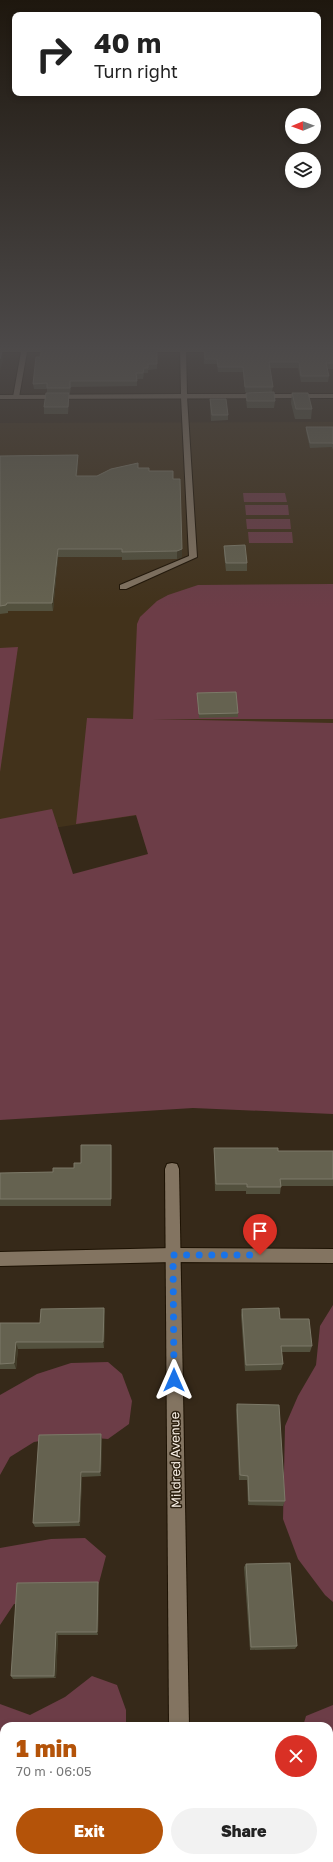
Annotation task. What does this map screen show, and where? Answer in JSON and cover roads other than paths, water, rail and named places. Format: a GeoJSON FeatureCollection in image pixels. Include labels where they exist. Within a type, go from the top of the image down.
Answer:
{"type":"FeatureCollection","features":[{"type":"Feature","properties":{"kind":"street"},"geometry":{"type":"LineString","coordinates":[[123,588],[193,557],[186,435]]}},
{"type":"Feature","properties":{"kind":"street","name":"Mildred Avenue"},"geometry":{"type":"LineString","coordinates":[[172,1169],[178,1722]]}},
{"type":"Feature","properties":{"kind":"street"},"geometry":{"type":"LineString","coordinates":[[0,1259],[173,1255],[333,1256]]}}]}
